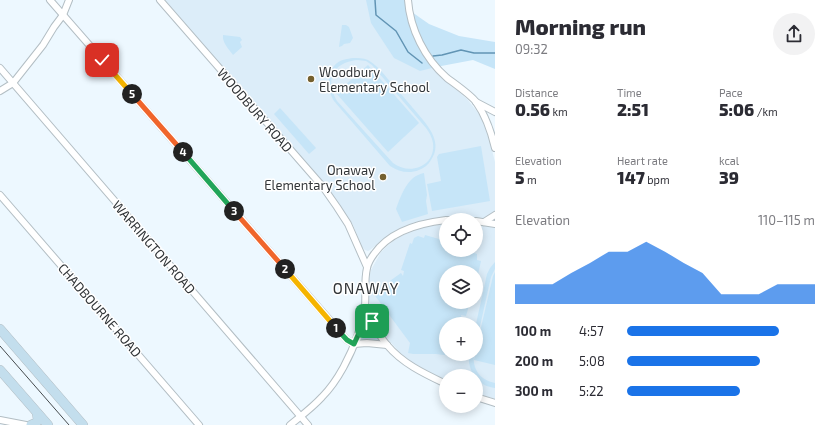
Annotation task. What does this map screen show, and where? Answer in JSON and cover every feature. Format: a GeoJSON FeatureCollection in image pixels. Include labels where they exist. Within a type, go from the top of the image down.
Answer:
{"type":"FeatureCollection","features":[{"type":"Feature","properties":{"kind":"main road"},"geometry":{"type":"LineString","coordinates":[[0,329],[83,425]]}},
{"type":"Feature","properties":{"kind":"main road"},"geometry":{"type":"LineString","coordinates":[[0,370],[48,425]]}},
{"type":"Feature","properties":{"kind":"main road"},"geometry":{"type":"LineString","coordinates":[[32,425],[38,420],[37,413]]}},
{"type":"Feature","properties":{"kind":"main road"},"geometry":{"type":"LineString","coordinates":[[74,415],[90,425]]}},
{"type":"Feature","properties":{"kind":"street"},"geometry":{"type":"LineString","coordinates":[[50,0],[347,340],[354,344],[368,343],[387,346]]}},
{"type":"Feature","properties":{"kind":"street"},"geometry":{"type":"LineString","coordinates":[[0,91],[13,82],[43,45],[63,15],[69,0]]}},
{"type":"Feature","properties":{"kind":"street","name":"WOODBURY ROAD"},"geometry":{"type":"LineString","coordinates":[[160,0],[323,187],[348,224],[367,267]]}},
{"type":"Feature","properties":{"kind":"street"},"geometry":{"type":"LineString","coordinates":[[408,0],[408,10],[413,26],[420,43],[433,64],[442,74],[475,101],[495,112]]}},
{"type":"Feature","properties":{"kind":"street","name":"WARRINGTON ROAD"},"geometry":{"type":"LineString","coordinates":[[0,68],[308,425]]}},
{"type":"Feature","properties":{"kind":"street"},"geometry":{"type":"LineString","coordinates":[[475,101],[493,131],[495,148]]}},
{"type":"Feature","properties":{"kind":"street","name":"CHADBOURNE ROAD"},"geometry":{"type":"LineString","coordinates":[[0,195],[200,425]]}},
{"type":"Feature","properties":{"kind":"street"},"geometry":{"type":"LineString","coordinates":[[484,222],[495,215]]}},
{"type":"Feature","properties":{"kind":"street"},"geometry":{"type":"LineString","coordinates":[[290,425],[323,397],[340,375],[359,333],[365,308],[367,267],[377,250],[400,232],[411,227],[439,221]]}},
{"type":"Feature","properties":{"kind":"street"},"geometry":{"type":"LineString","coordinates":[[484,222],[495,224]]}},
{"type":"Feature","properties":{"kind":"street"},"geometry":{"type":"LineString","coordinates":[[365,308],[387,346],[413,368],[439,381]]}},
{"type":"Feature","properties":{"kind":"street"},"geometry":{"type":"LineString","coordinates":[[483,399],[495,403]]}},
{"type":"Feature","properties":{"kind":"street"},"geometry":{"type":"LineString","coordinates":[[0,420],[26,425]]}},
{"type":"Feature","properties":{"kind":"shaded area"},"geometry":{"type":"Polygon","coordinates":[[[165,0],[404,0],[420,52],[433,69],[467,99],[484,123],[495,162],[495,211],[484,218],[483,213],[439,213],[439,218],[421,221],[395,231],[368,251],[362,247],[353,225],[334,197],[165,0]]]}},
{"type":"Feature","properties":{"kind":"shaded area"},"geometry":{"type":"Polygon","coordinates":[[[366,0],[408,0],[409,10],[429,24],[459,36],[495,42],[495,69],[473,60],[420,71],[394,58],[371,23],[366,0]]]}},
{"type":"Feature","properties":{"kind":"shaded area"},"geometry":{"type":"Polygon","coordinates":[[[342,25],[349,27],[353,38],[350,43],[339,47],[342,25]]]}},
{"type":"Feature","properties":{"kind":"shaded area"},"geometry":{"type":"Polygon","coordinates":[[[223,35],[240,37],[242,40],[240,42],[242,47],[233,55],[225,43],[223,35]]]}},
{"type":"Feature","properties":{"kind":"shaded area"},"geometry":{"type":"Polygon","coordinates":[[[351,58],[366,59],[376,66],[408,102],[430,130],[436,147],[429,163],[421,169],[408,172],[397,170],[390,166],[334,101],[329,87],[329,76],[333,67],[337,63],[351,58]],[[357,60],[348,62],[337,69],[333,74],[331,80],[333,93],[337,101],[393,163],[407,169],[426,163],[433,151],[433,143],[426,128],[372,65],[366,61],[357,60]]]}},
{"type":"Feature","properties":{"kind":"shaded area"},"geometry":{"type":"Polygon","coordinates":[[[368,65],[419,123],[388,152],[336,93],[368,65]]]}},
{"type":"Feature","properties":{"kind":"shaded area"},"geometry":{"type":"Polygon","coordinates":[[[280,108],[316,148],[309,154],[274,114],[280,108]]]}},
{"type":"Feature","properties":{"kind":"shaded area"},"geometry":{"type":"Polygon","coordinates":[[[481,146],[490,201],[432,211],[427,184],[441,181],[437,157],[439,154],[481,146]]]}},
{"type":"Feature","properties":{"kind":"shaded area"},"geometry":{"type":"Polygon","coordinates":[[[424,173],[428,214],[402,222],[396,209],[403,193],[413,178],[424,173]]]}},
{"type":"Feature","properties":{"kind":"shaded area"},"geometry":{"type":"Polygon","coordinates":[[[439,225],[439,257],[483,257],[483,226],[495,228],[495,399],[483,395],[483,369],[439,369],[439,377],[411,362],[402,355],[380,328],[368,296],[371,270],[381,252],[392,242],[419,228],[439,225]]]}},
{"type":"Feature","properties":{"kind":"shaded area"},"geometry":{"type":"Polygon","coordinates":[[[425,235],[439,239],[439,257],[477,257],[477,260],[481,261],[480,265],[439,265],[439,309],[468,309],[466,316],[439,317],[439,354],[408,353],[410,343],[373,293],[401,273],[403,276],[404,271],[401,270],[410,243],[412,244],[414,238],[418,236],[424,238],[425,235]]]}},
{"type":"Feature","properties":{"kind":"shaded area"},"geometry":{"type":"Polygon","coordinates":[[[495,262],[495,269],[491,277],[482,317],[478,317],[479,309],[483,309],[483,292],[487,274],[495,262]]]}},
{"type":"Feature","properties":{"kind":"shaded area"},"geometry":{"type":"Polygon","coordinates":[[[495,272],[495,365],[478,361],[483,361],[483,319],[495,272]]]}},
{"type":"Feature","properties":{"kind":"shaded area"},"geometry":{"type":"Polygon","coordinates":[[[365,308],[387,345],[354,344],[365,308]]]}},
{"type":"Feature","properties":{"kind":"shaded area"},"geometry":{"type":"Polygon","coordinates":[[[469,361],[474,361],[476,369],[471,369],[469,361]]]}},
{"type":"Feature","properties":{"kind":"shaded area"},"geometry":{"type":"Polygon","coordinates":[[[483,378],[495,383],[495,388],[489,387],[484,385],[483,378]]]}},
{"type":"Feature","properties":{"kind":"waterway"},"geometry":{"type":"LineString","coordinates":[[375,0],[376,15],[396,31],[408,52],[422,63]]}},
{"type":"Feature","properties":{"kind":"waterway"},"geometry":{"type":"LineString","coordinates":[[433,56],[461,50],[474,53],[495,53]]}},
{"type":"Feature","properties":{"kind":"tram line"},"geometry":{"type":"LineString","coordinates":[[0,346],[69,425]]}},
{"type":"Feature","properties":{"kind":"place","name":"Woodbury Elementary School"},"geometry":{"type":"Point","coordinates":[311,79]}},
{"type":"Feature","properties":{"kind":"place","name":"Onaway Elementary School"},"geometry":{"type":"Point","coordinates":[383,177]}},
{"type":"Feature","properties":{"kind":"district","name":"ONAWAY"},"geometry":{"type":"Point","coordinates":[366,288]}},
{"type":"Feature","properties":{"kind":"route"},"geometry":{"type":"LineString","coordinates":[[102,60],[347,340],[354,344],[359,333],[365,308],[372,321]]}}]}
